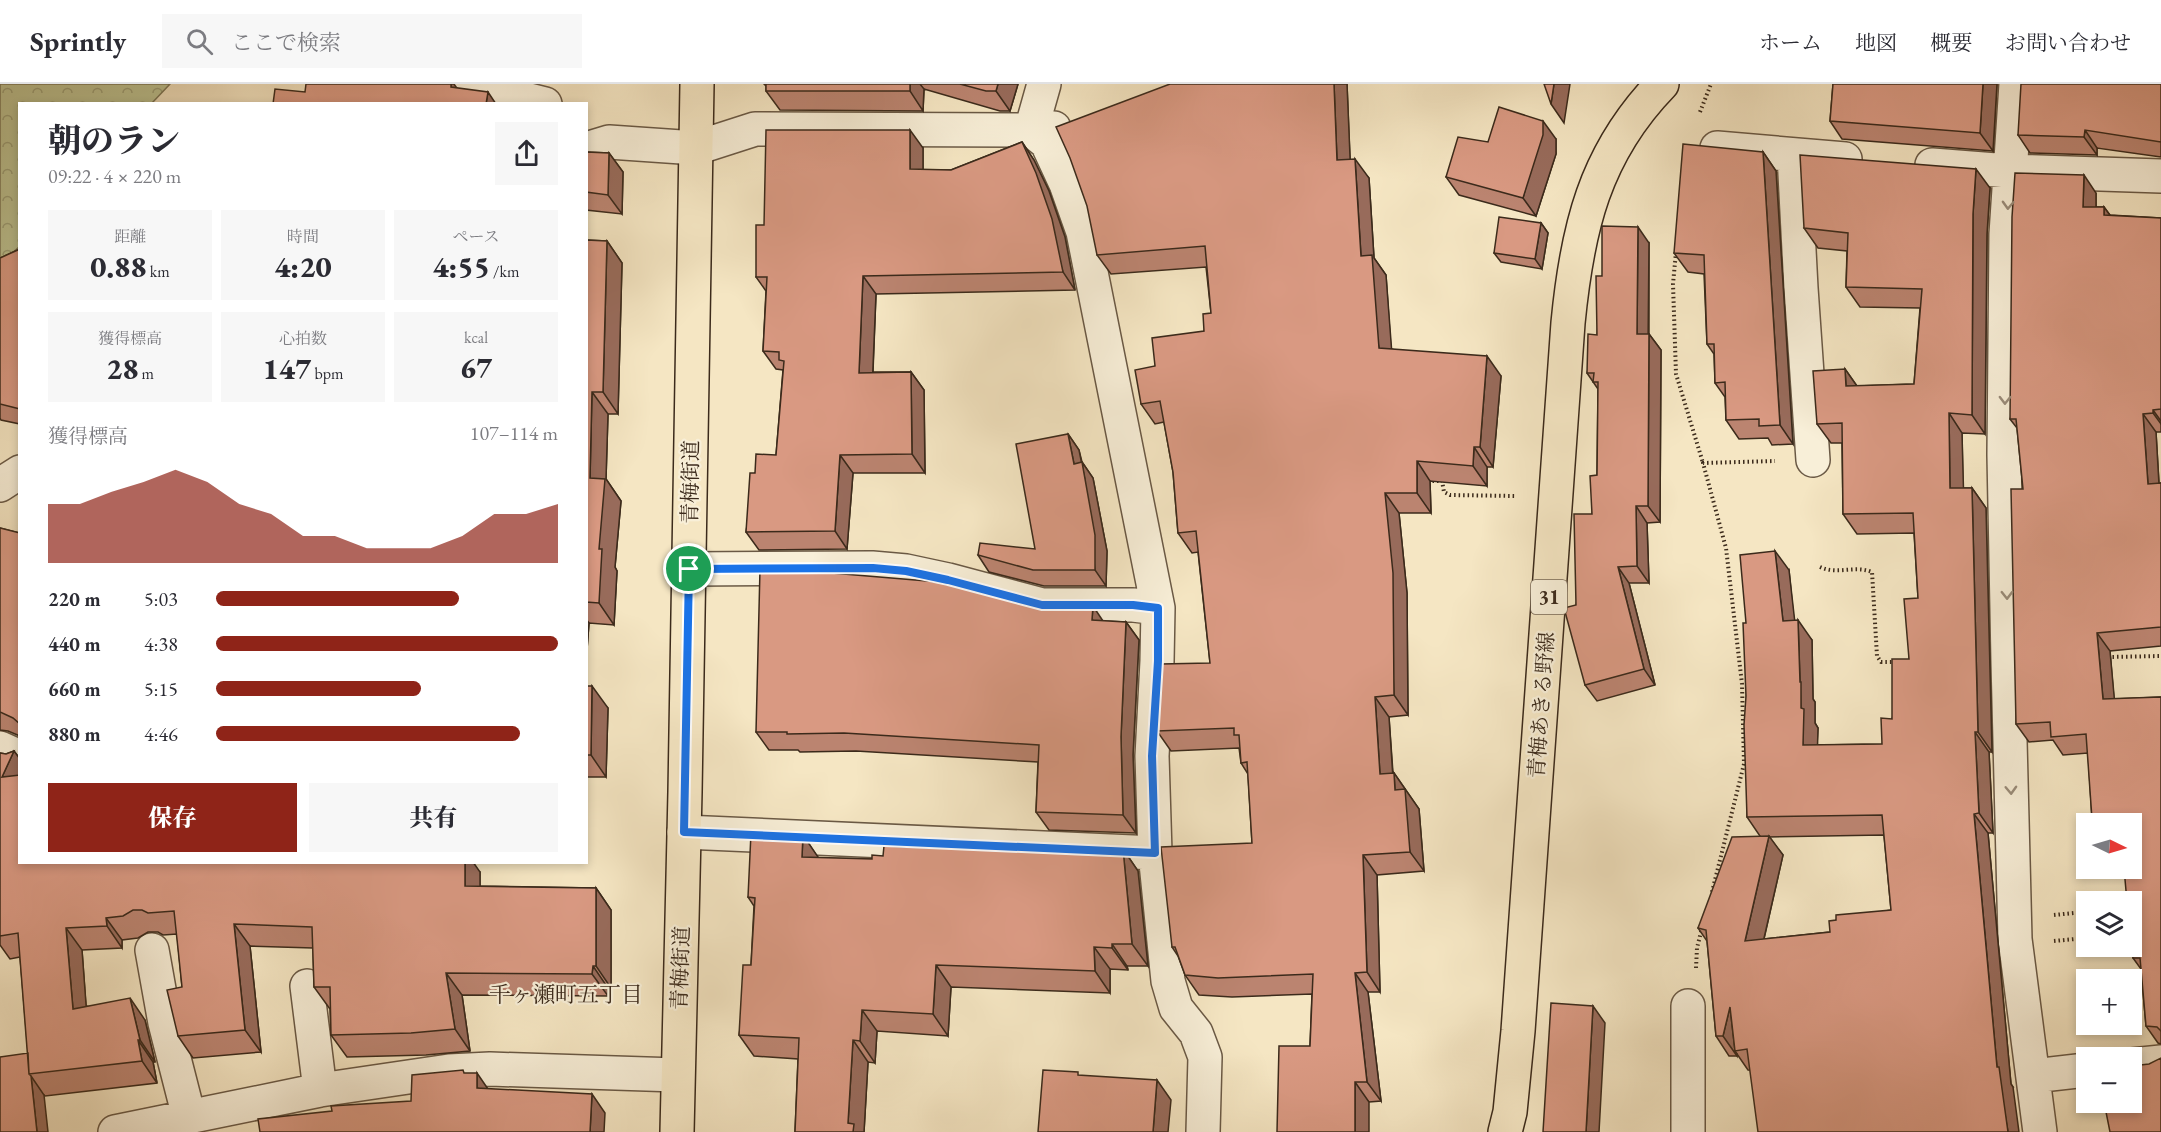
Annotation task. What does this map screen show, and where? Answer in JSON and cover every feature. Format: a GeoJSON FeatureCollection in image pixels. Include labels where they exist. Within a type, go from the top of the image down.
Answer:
{"type":"FeatureCollection","features":[{"type":"Feature","properties":{"kind":"main road","name":"青梅街道"},"geometry":{"type":"LineString","coordinates":[[676,1132],[684,832],[697,84]]}},
{"type":"Feature","properties":{"kind":"main road","name":"青梅あきる野線"},"geometry":{"type":"LineString","coordinates":[[1505,1132],[1510,1112],[1518,1032],[1573,272],[1581,231],[1592,195],[1608,158],[1650,96],[1662,84]]}},
{"type":"Feature","properties":{"kind":"street"},"geometry":{"type":"LineString","coordinates":[[465,84],[537,102]]}},
{"type":"Feature","properties":{"kind":"street"},"geometry":{"type":"LineString","coordinates":[[1031,130],[1044,84]]}},
{"type":"Feature","properties":{"kind":"street"},"geometry":{"type":"LineString","coordinates":[[2016,84],[2009,171],[2004,455],[2013,856],[2015,939],[2040,1132]]}},
{"type":"Feature","properties":{"kind":"street"},"geometry":{"type":"LineString","coordinates":[[588,148],[609,142],[696,148],[755,129],[1031,130],[1058,127],[1080,120]]}},
{"type":"Feature","properties":{"kind":"street"},"geometry":{"type":"LineString","coordinates":[[1031,130],[1047,143],[1066,184],[1083,232],[1158,608],[1158,661],[1152,756],[1155,853],[1168,981],[1176,1008],[1196,1033],[1205,1057],[1203,1132]]}},
{"type":"Feature","properties":{"kind":"street"},"geometry":{"type":"LineString","coordinates":[[1703,132],[1794,155],[2009,171],[2161,176]]}},
{"type":"Feature","properties":{"kind":"street"},"geometry":{"type":"LineString","coordinates":[[1794,155],[1813,460]]}},
{"type":"Feature","properties":{"kind":"street"},"geometry":{"type":"LineString","coordinates":[[0,485],[18,473]]}},
{"type":"Feature","properties":{"kind":"street"},"geometry":{"type":"LineString","coordinates":[[0,500],[18,504]]}},
{"type":"Feature","properties":{"kind":"street"},"geometry":{"type":"LineString","coordinates":[[689,569],[884,569],[948,580],[1042,605],[1133,605],[1158,608]]}},
{"type":"Feature","properties":{"kind":"street"},"geometry":{"type":"LineString","coordinates":[[0,748],[18,756]]}},
{"type":"Feature","properties":{"kind":"street"},"geometry":{"type":"LineString","coordinates":[[684,832],[1155,853]]}},
{"type":"Feature","properties":{"kind":"street"},"geometry":{"type":"LineString","coordinates":[[152,950],[165,1023],[189,1117]]}},
{"type":"Feature","properties":{"kind":"street"},"geometry":{"type":"LineString","coordinates":[[307,986],[320,1090]]}},
{"type":"Feature","properties":{"kind":"street"},"geometry":{"type":"LineString","coordinates":[[1688,1132],[1689,1006]]}},
{"type":"Feature","properties":{"kind":"street"},"geometry":{"type":"LineString","coordinates":[[2142,1064],[2161,1062]]}},
{"type":"Feature","properties":{"kind":"street"},"geometry":{"type":"LineString","coordinates":[[116,1132],[320,1090],[449,1071],[490,1069],[677,1076]]}},
{"type":"Feature","properties":{"kind":"street"},"geometry":{"type":"LineString","coordinates":[[2033,1076],[2076,1071]]}},
{"type":"Feature","properties":{"kind":"path"},"geometry":{"type":"LineString","coordinates":[[1703,132],[1711,84]]}},
{"type":"Feature","properties":{"kind":"path"},"geometry":{"type":"LineString","coordinates":[[1676,251],[1673,284],[1676,374],[1726,548],[1742,684],[1744,764],[1709,903]]}},
{"type":"Feature","properties":{"kind":"path"},"geometry":{"type":"LineString","coordinates":[[1703,463],[1813,460]]}},
{"type":"Feature","properties":{"kind":"path"},"geometry":{"type":"LineString","coordinates":[[1420,482],[1442,481],[1444,492],[1450,495],[1525,496]]}},
{"type":"Feature","properties":{"kind":"path"},"geometry":{"type":"LineString","coordinates":[[1820,567],[1828,571],[1864,568],[1872,572],[1877,656],[1881,662],[1904,661]]}},
{"type":"Feature","properties":{"kind":"path"},"geometry":{"type":"LineString","coordinates":[[2101,657],[2161,656]]}},
{"type":"Feature","properties":{"kind":"path"},"geometry":{"type":"LineString","coordinates":[[1689,1006],[1696,991],[1697,948],[1703,926]]}},
{"type":"Feature","properties":{"kind":"green space"},"geometry":{"type":"Polygon","coordinates":[[[0,84],[170,84],[153,102],[18,102],[18,248],[0,264],[0,84]]]}},
{"type":"Feature","properties":{"kind":"building"},"geometry":{"type":"Polygon","coordinates":[[[306,84],[451,84],[451,87],[488,92],[486,102],[273,102],[275,89],[305,92],[306,84]]]}},
{"type":"Feature","properties":{"kind":"building"},"geometry":{"type":"Polygon","coordinates":[[[766,84],[910,84],[910,91],[766,91],[766,84]]]}},
{"type":"Feature","properties":{"kind":"building"},"geometry":{"type":"Polygon","coordinates":[[[960,84],[998,84],[996,91],[986,91],[960,84]]]}},
{"type":"Feature","properties":{"kind":"building"},"geometry":{"type":"Polygon","coordinates":[[[1170,84],[1334,84],[1337,160],[1355,159],[1361,256],[1372,255],[1379,348],[1487,356],[1480,447],[1474,447],[1473,466],[1417,461],[1417,493],[1385,493],[1393,573],[1394,695],[1375,697],[1380,774],[1394,773],[1395,790],[1405,789],[1410,852],[1363,855],[1367,972],[1355,973],[1367,1082],[1355,1082],[1355,1132],[1277,1132],[1279,1046],[1310,1046],[1313,974],[1218,978],[1185,975],[1175,947],[1172,947],[1161,847],[1252,843],[1247,762],[1241,763],[1239,735],[1234,735],[1234,728],[1157,731],[1161,664],[1210,663],[1196,531],[1178,533],[1173,472],[1160,401],[1141,404],[1135,370],[1155,366],[1152,338],[1204,331],[1203,314],[1211,313],[1205,246],[1097,255],[1087,206],[1056,127],[1170,84]]]}},
{"type":"Feature","properties":{"kind":"building"},"geometry":{"type":"Polygon","coordinates":[[[1544,84],[1554,84],[1551,104],[1544,84]]]}},
{"type":"Feature","properties":{"kind":"building"},"geometry":{"type":"Polygon","coordinates":[[[1833,84],[1983,84],[1980,133],[1830,121],[1833,84]]]}},
{"type":"Feature","properties":{"kind":"building"},"geometry":{"type":"Polygon","coordinates":[[[2021,84],[2161,84],[2161,142],[2085,130],[2084,137],[2018,135],[2021,84]]]}},
{"type":"Feature","properties":{"kind":"building"},"geometry":{"type":"Polygon","coordinates":[[[1499,107],[1543,121],[1543,135],[1523,198],[1446,177],[1458,137],[1488,142],[1499,107]]]}},
{"type":"Feature","properties":{"kind":"building"},"geometry":{"type":"Polygon","coordinates":[[[766,130],[910,130],[910,169],[951,170],[1022,142],[1052,219],[1063,272],[863,276],[859,373],[911,372],[912,454],[840,455],[835,531],[746,532],[750,473],[755,473],[756,454],[776,455],[784,361],[779,360],[779,352],[763,351],[767,277],[756,277],[756,225],[764,225],[766,130]]]}},
{"type":"Feature","properties":{"kind":"building"},"geometry":{"type":"Polygon","coordinates":[[[1683,144],[1763,152],[1780,425],[1759,426],[1759,419],[1726,420],[1725,382],[1715,383],[1714,344],[1707,344],[1704,255],[1674,253],[1683,144]]]}},
{"type":"Feature","properties":{"kind":"building"},"geometry":{"type":"Polygon","coordinates":[[[588,152],[609,153],[608,195],[588,192],[588,152]]]}},
{"type":"Feature","properties":{"kind":"building"},"geometry":{"type":"Polygon","coordinates":[[[1800,155],[1976,169],[1973,214],[1972,415],[1949,413],[1950,488],[1972,488],[1978,732],[1975,732],[1979,813],[1974,814],[1997,1067],[1999,1067],[2008,1132],[1758,1132],[1747,1049],[1735,1051],[1730,1007],[1723,1036],[1716,1036],[1706,930],[1698,928],[1732,837],[1769,836],[1745,941],[1830,932],[1829,921],[1836,920],[1836,915],[1891,910],[1882,815],[1747,817],[1743,623],[1746,623],[1740,555],[1775,551],[1783,621],[1798,620],[1801,708],[1804,709],[1803,745],[1882,744],[1881,718],[1892,719],[1892,659],[1909,659],[1904,599],[1918,598],[1913,513],[1843,514],[1842,423],[1817,424],[1813,371],[1845,369],[1846,386],[1914,384],[1922,289],[1846,287],[1848,233],[1804,228],[1800,155]]]}},
{"type":"Feature","properties":{"kind":"building"},"geometry":{"type":"Polygon","coordinates":[[[2015,173],[2084,175],[2083,207],[2104,207],[2104,215],[2161,218],[2161,409],[2143,414],[2148,484],[2161,483],[2161,627],[2097,633],[2103,699],[2161,697],[2161,1031],[2157,1027],[2146,1026],[2140,958],[2133,958],[2142,957],[2142,891],[2126,891],[2125,879],[2142,879],[2142,813],[2092,813],[2086,734],[2051,737],[2050,722],[2016,724],[2011,489],[2023,489],[2016,419],[2010,419],[2012,217],[2015,173]]]}},
{"type":"Feature","properties":{"kind":"building"},"geometry":{"type":"Polygon","coordinates":[[[1499,217],[1541,223],[1535,259],[1494,253],[1499,217]]]}},
{"type":"Feature","properties":{"kind":"building"},"geometry":{"type":"Polygon","coordinates":[[[1602,226],[1638,227],[1637,334],[1649,334],[1648,506],[1636,506],[1637,566],[1618,567],[1644,669],[1585,685],[1564,608],[1576,605],[1574,514],[1592,514],[1590,476],[1597,475],[1598,382],[1593,382],[1594,373],[1587,373],[1588,334],[1597,335],[1596,276],[1602,276],[1602,226]]]}},
{"type":"Feature","properties":{"kind":"building"},"geometry":{"type":"Polygon","coordinates":[[[588,240],[607,241],[603,392],[592,392],[590,478],[605,479],[599,549],[602,549],[599,603],[588,602],[588,240]]]}},
{"type":"Feature","properties":{"kind":"building"},"geometry":{"type":"Polygon","coordinates":[[[18,250],[18,408],[0,404],[0,258],[18,250]]]}},
{"type":"Feature","properties":{"kind":"building"},"geometry":{"type":"Polygon","coordinates":[[[1068,434],[1074,464],[1082,462],[1095,535],[1095,570],[1033,570],[978,555],[980,543],[1035,549],[1016,444],[1068,434]]]}},
{"type":"Feature","properties":{"kind":"building"},"geometry":{"type":"Polygon","coordinates":[[[0,528],[18,532],[18,722],[0,712],[0,528]]]}},
{"type":"Feature","properties":{"kind":"building"},"geometry":{"type":"Polygon","coordinates":[[[760,569],[832,569],[832,573],[939,582],[1025,605],[1093,606],[1092,620],[1126,622],[1121,737],[1123,815],[1036,812],[1039,745],[844,733],[756,732],[760,569]]]}},
{"type":"Feature","properties":{"kind":"building"},"geometry":{"type":"Polygon","coordinates":[[[588,686],[592,686],[591,755],[588,755],[588,686]]]}},
{"type":"Feature","properties":{"kind":"building"},"geometry":{"type":"Polygon","coordinates":[[[14,751],[2,777],[18,775],[18,864],[465,864],[465,886],[596,888],[596,966],[593,966],[592,974],[446,973],[455,1029],[411,1033],[331,1035],[330,987],[314,987],[312,927],[234,924],[245,1030],[178,1036],[167,990],[182,987],[174,911],[148,913],[133,910],[123,916],[106,918],[107,926],[66,928],[73,1009],[130,998],[140,1040],[138,1040],[142,1061],[29,1074],[18,933],[0,936],[0,753],[6,754],[14,751]]]}},
{"type":"Feature","properties":{"kind":"building"},"geometry":{"type":"Polygon","coordinates":[[[751,833],[803,835],[802,857],[872,859],[872,855],[883,856],[884,846],[1000,850],[1000,845],[1123,849],[1132,944],[1112,944],[1112,948],[1094,947],[1095,971],[936,965],[933,1014],[862,1010],[860,1041],[853,1040],[848,1123],[854,1124],[853,1132],[795,1132],[799,1038],[739,1035],[743,965],[751,965],[755,898],[748,897],[751,833]]]}},
{"type":"Feature","properties":{"kind":"building"},"geometry":{"type":"Polygon","coordinates":[[[1551,1003],[1593,1006],[1586,1132],[1543,1132],[1551,1003]]]}},
{"type":"Feature","properties":{"kind":"building"},"geometry":{"type":"Polygon","coordinates":[[[28,1053],[37,1132],[0,1132],[0,1057],[28,1053]]]}},
{"type":"Feature","properties":{"kind":"building"},"geometry":{"type":"Polygon","coordinates":[[[2161,1058],[2161,1132],[2110,1132],[2106,1113],[2142,1113],[2142,1065],[2161,1058]]]}},
{"type":"Feature","properties":{"kind":"building"},"geometry":{"type":"Polygon","coordinates":[[[463,1070],[464,1073],[477,1073],[477,1088],[592,1094],[590,1132],[260,1132],[258,1119],[332,1111],[331,1106],[411,1101],[412,1075],[463,1070]]]}},
{"type":"Feature","properties":{"kind":"building"},"geometry":{"type":"Polygon","coordinates":[[[1043,1070],[1078,1072],[1078,1075],[1157,1080],[1153,1132],[1038,1132],[1043,1070]]]}},
{"type":"Feature","properties":{"kind":"district","name":"千ヶ瀬町五丁目"},"geometry":{"type":"Point","coordinates":[566,994]}},
{"type":"Feature","properties":{"kind":"route"},"geometry":{"type":"LineString","coordinates":[[873,568],[906,571],[948,580],[1042,605],[1133,605],[1158,608],[1158,661],[1152,756],[1155,853],[684,832],[689,569],[873,568]]}}]}
